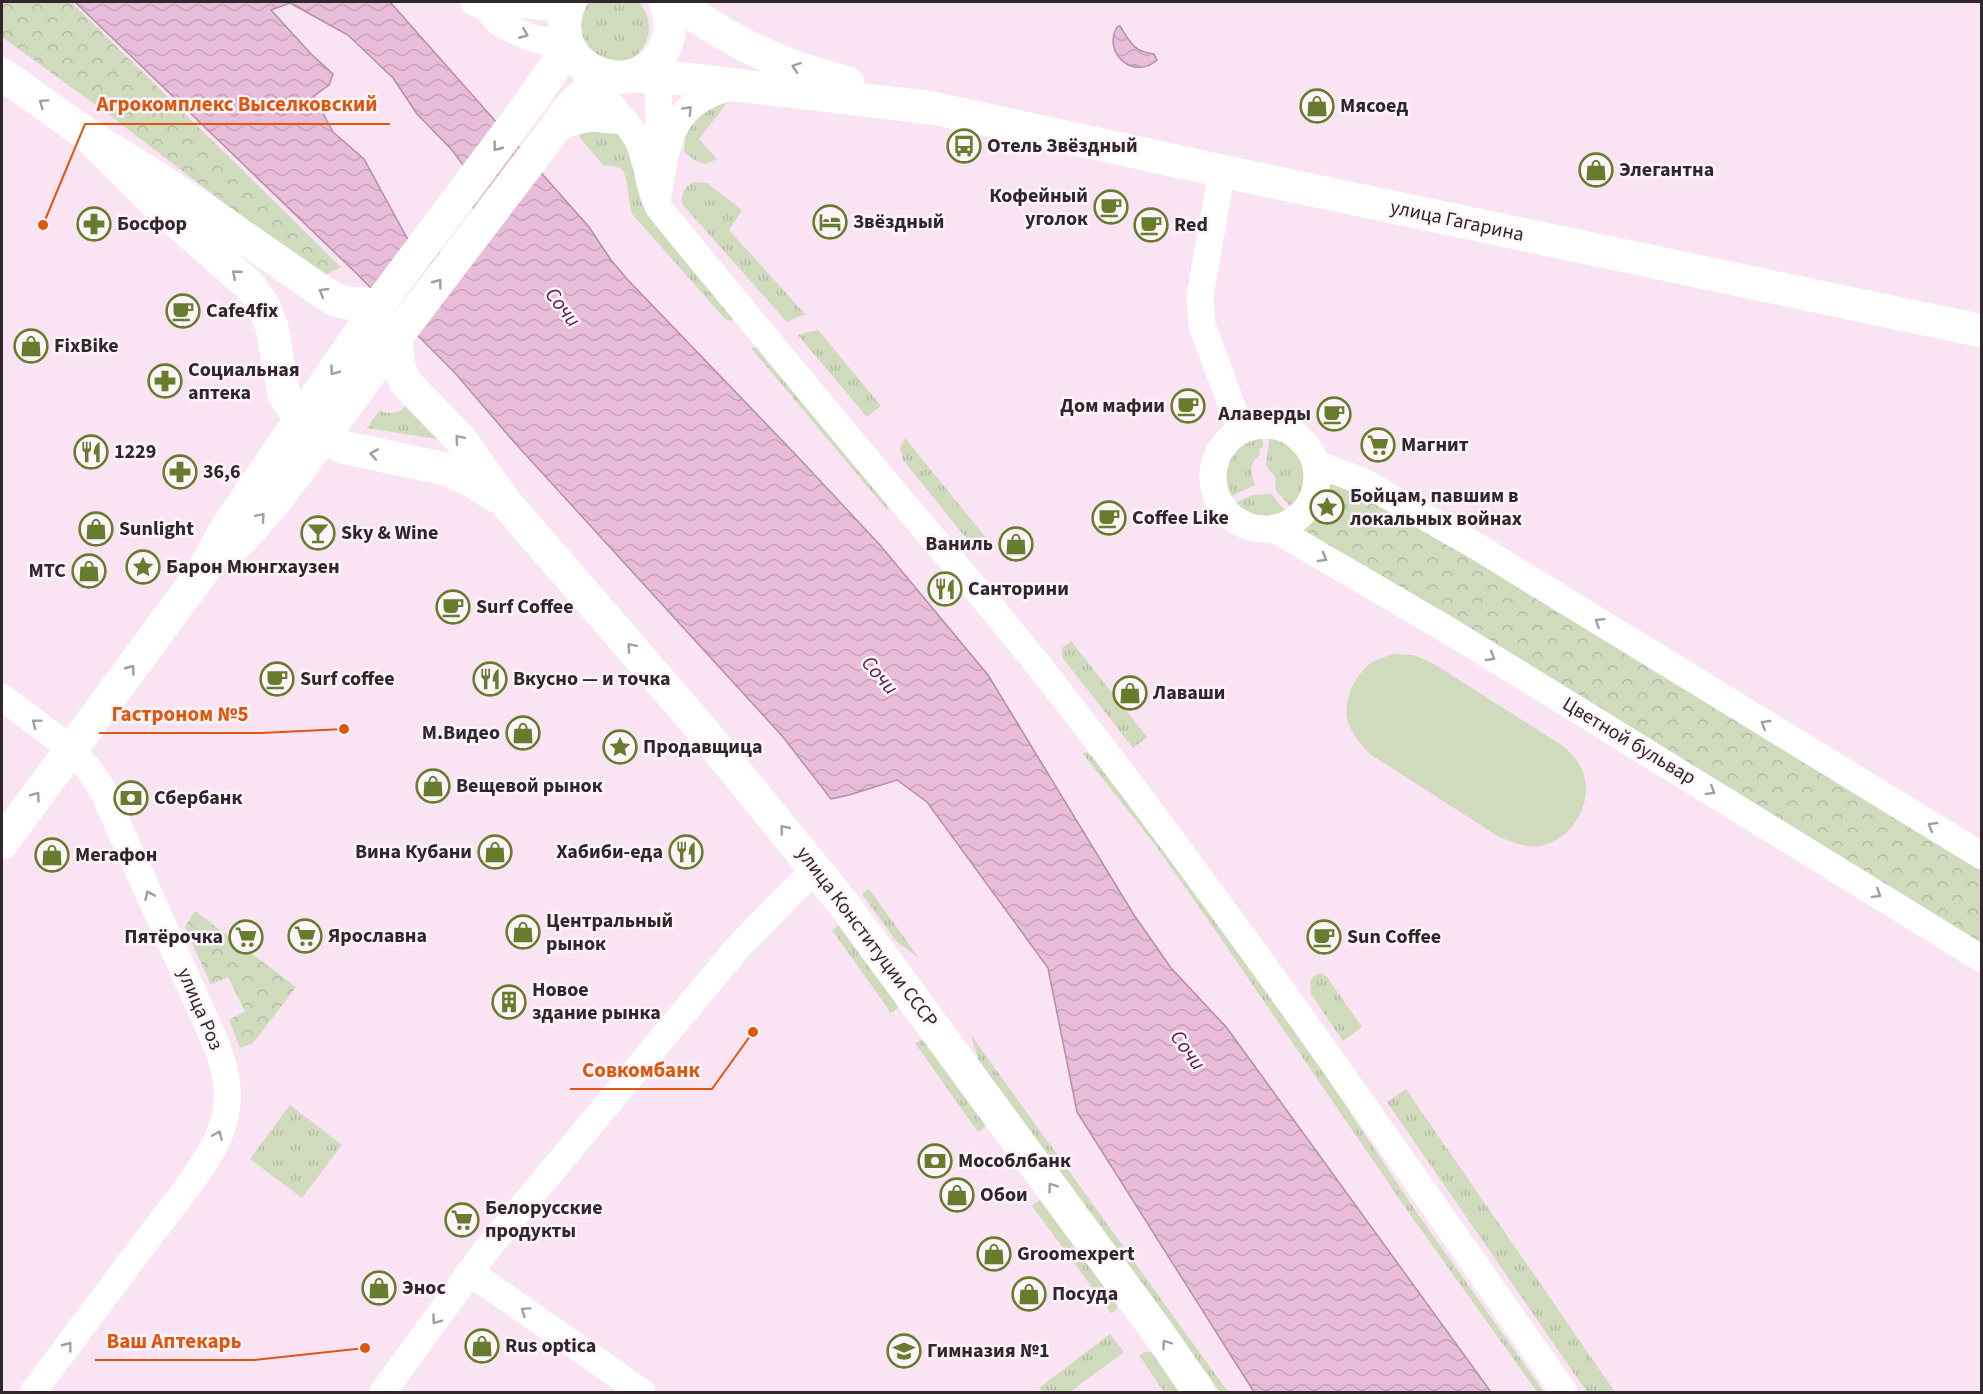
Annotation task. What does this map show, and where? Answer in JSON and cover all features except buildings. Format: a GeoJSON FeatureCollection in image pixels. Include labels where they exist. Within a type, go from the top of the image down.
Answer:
{"type":"FeatureCollection","features":[{"type":"Feature","properties":{"kind":"main road"},"geometry":{"type":"LineString","coordinates":[[313,428],[379,305],[532,100],[615,69],[665,46],[670,34],[671,21],[665,2]]}},
{"type":"Feature","properties":{"kind":"main road"},"geometry":{"type":"LineString","coordinates":[[676,2],[728,36],[766,55],[798,68],[933,108]]}},
{"type":"Feature","properties":{"kind":"main road"},"geometry":{"type":"LineString","coordinates":[[565,4],[564,26],[615,69],[735,86],[933,108]]}},
{"type":"Feature","properties":{"kind":"main road"},"geometry":{"type":"LineString","coordinates":[[2,843],[203,571],[227,527],[400,333],[555,129],[568,108],[615,69]]}},
{"type":"Feature","properties":{"kind":"main road"},"geometry":{"type":"LineString","coordinates":[[2,74],[85,133],[162,181],[321,291],[336,300],[347,303],[379,305]]}},
{"type":"Feature","properties":{"kind":"main road","name":"улица Гагарина"},"geometry":{"type":"LineString","coordinates":[[933,108],[1982,331]]}},
{"type":"Feature","properties":{"kind":"main road"},"geometry":{"type":"LineString","coordinates":[[85,133],[160,207],[250,286],[264,307],[272,327],[284,395],[313,428],[342,447],[357,452],[446,469],[474,482],[506,503]]}},
{"type":"Feature","properties":{"kind":"main road"},"geometry":{"type":"LineString","coordinates":[[400,333],[397,353],[400,370],[406,383],[461,440],[506,503]]}},
{"type":"Feature","properties":{"kind":"main road","name":"улица Конституции СССР"},"geometry":{"type":"LineString","coordinates":[[506,503],[692,718],[816,868],[920,1006],[1199,1392]]}},
{"type":"Feature","properties":{"kind":"street"},"geometry":{"type":"LineString","coordinates":[[480,5],[565,4]]}},
{"type":"Feature","properties":{"kind":"street"},"geometry":{"type":"LineString","coordinates":[[480,5],[499,23],[528,37],[615,69]]}},
{"type":"Feature","properties":{"kind":"street"},"geometry":{"type":"LineString","coordinates":[[615,69],[624,121],[644,152],[650,186],[656,202],[761,334],[1029,654],[1085,725],[1355,1093],[1564,1392]]}},
{"type":"Feature","properties":{"kind":"street"},"geometry":{"type":"LineString","coordinates":[[615,69],[656,202]]}},
{"type":"Feature","properties":{"kind":"street"},"geometry":{"type":"LineString","coordinates":[[656,202],[667,143],[674,126],[690,106],[706,95],[715,90],[735,86]]}},
{"type":"Feature","properties":{"kind":"street"},"geometry":{"type":"LineString","coordinates":[[555,129],[590,118],[624,121]]}},
{"type":"Feature","properties":{"kind":"street"},"geometry":{"type":"LineString","coordinates":[[1222,170],[1200,296],[1202,325],[1241,431]]}},
{"type":"Feature","properties":{"kind":"street"},"geometry":{"type":"LineString","coordinates":[[1257,425],[1290,431],[1305,445],[1316,464],[1315,493],[1309,506],[1297,518],[1273,528],[1257,528],[1242,524],[1220,502],[1214,487],[1214,470],[1219,454],[1228,441],[1241,431],[1257,425]]}},
{"type":"Feature","properties":{"kind":"street"},"geometry":{"type":"LineString","coordinates":[[1316,464],[1362,481],[1476,546],[1982,856]]}},
{"type":"Feature","properties":{"kind":"street","name":"Цветной бульвар"},"geometry":{"type":"LineString","coordinates":[[1273,528],[1519,674],[1982,959]]}},
{"type":"Feature","properties":{"kind":"street","name":"улица Роз"},"geometry":{"type":"LineString","coordinates":[[2,697],[70,749],[88,768],[102,789],[217,1046],[225,1069],[228,1102],[225,1119],[217,1139],[193,1179],[33,1392]]}},
{"type":"Feature","properties":{"kind":"street"},"geometry":{"type":"LineString","coordinates":[[383,1392],[469,1272],[740,945],[816,868]]}},
{"type":"Feature","properties":{"kind":"street"},"geometry":{"type":"LineString","coordinates":[[469,1272],[642,1392]]}},
{"type":"Feature","properties":{"kind":"green space"},"geometry":{"type":"Polygon","coordinates":[[[2,2],[71,2],[341,267],[325,275],[316,273],[100,108],[2,37],[2,2]]]}},
{"type":"Feature","properties":{"kind":"green space"},"geometry":{"type":"Polygon","coordinates":[[[590,2],[639,2],[645,10],[649,28],[648,37],[639,52],[632,58],[620,61],[601,58],[594,53],[584,42],[581,32],[582,15],[590,2]]]}},
{"type":"Feature","properties":{"kind":"green space"},"geometry":{"type":"Polygon","coordinates":[[[730,99],[699,139],[717,159],[706,164],[696,161],[684,152],[685,135],[692,118],[730,99]]]}},
{"type":"Feature","properties":{"kind":"green space"},"geometry":{"type":"Polygon","coordinates":[[[610,123],[643,165],[742,321],[726,320],[632,214],[622,169],[604,166],[580,138],[578,126],[610,123]]]}},
{"type":"Feature","properties":{"kind":"green space"},"geometry":{"type":"Polygon","coordinates":[[[694,182],[707,183],[742,210],[729,230],[805,314],[787,322],[683,205],[684,192],[694,182]]]}},
{"type":"Feature","properties":{"kind":"green space"},"geometry":{"type":"Polygon","coordinates":[[[818,330],[881,406],[867,417],[798,335],[818,330]]]}},
{"type":"Feature","properties":{"kind":"green space"},"geometry":{"type":"Polygon","coordinates":[[[763,346],[895,503],[887,510],[751,348],[763,346]]]}},
{"type":"Feature","properties":{"kind":"green space"},"geometry":{"type":"Polygon","coordinates":[[[406,405],[450,441],[367,428],[379,411],[394,413],[406,405]]]}},
{"type":"Feature","properties":{"kind":"green space"},"geometry":{"type":"Polygon","coordinates":[[[1262,433],[1263,446],[1259,451],[1260,455],[1252,465],[1255,485],[1227,498],[1222,475],[1227,456],[1241,442],[1262,433]]]}},
{"type":"Feature","properties":{"kind":"green space"},"geometry":{"type":"Polygon","coordinates":[[[1270,433],[1294,443],[1306,463],[1307,487],[1293,509],[1276,491],[1275,477],[1266,466],[1270,433]]]}},
{"type":"Feature","properties":{"kind":"green space"},"geometry":{"type":"Polygon","coordinates":[[[905,438],[987,539],[975,549],[903,460],[900,448],[905,438]]]}},
{"type":"Feature","properties":{"kind":"green space"},"geometry":{"type":"Polygon","coordinates":[[[1316,464],[1981,856],[1981,959],[1286,524],[1302,512],[1311,499],[1316,483],[1316,464]]]}},
{"type":"Feature","properties":{"kind":"green space"},"geometry":{"type":"Polygon","coordinates":[[[1269,494],[1287,513],[1272,518],[1258,518],[1232,504],[1253,495],[1269,494]]]}},
{"type":"Feature","properties":{"kind":"green space"},"geometry":{"type":"Polygon","coordinates":[[[1071,641],[1147,737],[1133,748],[1062,657],[1062,648],[1071,641]]]}},
{"type":"Feature","properties":{"kind":"green space"},"geometry":{"type":"Polygon","coordinates":[[[1393,654],[1414,655],[1434,664],[1571,753],[1582,770],[1586,791],[1581,813],[1568,831],[1550,843],[1539,846],[1524,845],[1504,839],[1370,754],[1351,729],[1347,718],[1347,703],[1352,688],[1365,668],[1376,660],[1393,654]]]}},
{"type":"Feature","properties":{"kind":"green space"},"geometry":{"type":"Polygon","coordinates":[[[1086,752],[1094,757],[1290,1022],[1415,1210],[1544,1392],[1537,1392],[1409,1213],[1153,842],[1083,754],[1086,752]]]}},
{"type":"Feature","properties":{"kind":"green space"},"geometry":{"type":"Polygon","coordinates":[[[869,889],[919,958],[897,942],[862,894],[869,889]]]}},
{"type":"Feature","properties":{"kind":"green space"},"geometry":{"type":"Polygon","coordinates":[[[195,911],[296,987],[253,1043],[240,1048],[229,1020],[245,1011],[228,977],[211,985],[185,927],[195,911]]]}},
{"type":"Feature","properties":{"kind":"green space"},"geometry":{"type":"Polygon","coordinates":[[[838,926],[845,926],[900,1001],[897,1009],[891,1013],[832,930],[838,926]]]}},
{"type":"Feature","properties":{"kind":"green space"},"geometry":{"type":"Polygon","coordinates":[[[1320,973],[1327,977],[1362,1027],[1343,1041],[1311,994],[1310,982],[1320,973]]]}},
{"type":"Feature","properties":{"kind":"green space"},"geometry":{"type":"Polygon","coordinates":[[[971,1035],[1228,1392],[1220,1392],[979,1062],[971,1035]]]}},
{"type":"Feature","properties":{"kind":"green space"},"geometry":{"type":"Polygon","coordinates":[[[926,1038],[996,1119],[978,1132],[915,1043],[926,1038]]]}},
{"type":"Feature","properties":{"kind":"green space"},"geometry":{"type":"Polygon","coordinates":[[[1406,1089],[1615,1392],[1587,1392],[1387,1102],[1406,1089]]]}},
{"type":"Feature","properties":{"kind":"green space"},"geometry":{"type":"Polygon","coordinates":[[[290,1105],[342,1145],[302,1198],[250,1159],[290,1105]]]}},
{"type":"Feature","properties":{"kind":"green space"},"geometry":{"type":"Polygon","coordinates":[[[1048,1193],[1118,1303],[1116,1310],[1111,1313],[1032,1206],[1048,1193]]]}},
{"type":"Feature","properties":{"kind":"green space"},"geometry":{"type":"Polygon","coordinates":[[[1110,1334],[1124,1352],[1070,1392],[1042,1392],[1039,1388],[1110,1334]]]}},
{"type":"Feature","properties":{"kind":"green space"},"geometry":{"type":"Polygon","coordinates":[[[1154,1352],[1191,1392],[1164,1392],[1139,1355],[1154,1352]]]}},
{"type":"Feature","properties":{"kind":"water","name":"Сочи"},"geometry":{"type":"Polygon","coordinates":[[[75,2],[390,2],[589,227],[627,279],[880,545],[988,675],[1134,915],[1171,968],[1227,1028],[1491,1392],[1254,1392],[1077,1112],[1048,968],[927,802],[897,780],[831,799],[783,737],[514,442],[455,373],[354,271],[75,2]],[[290,3],[271,10],[311,54],[333,74],[329,85],[314,96],[333,132],[364,159],[420,262],[457,245],[474,213],[469,173],[452,150],[417,114],[393,78],[348,35],[290,3]]]}},
{"type":"Feature","properties":{"kind":"water"},"geometry":{"type":"Polygon","coordinates":[[[1120,26],[1133,45],[1142,51],[1154,54],[1157,60],[1148,66],[1139,67],[1130,66],[1123,61],[1117,54],[1113,37],[1117,27],[1120,26]]]}},
{"type":"Feature","properties":{"kind":"place","name":"Мясоед"},"geometry":{"type":"Point","coordinates":[1317,106]}},
{"type":"Feature","properties":{"kind":"place","name":"Отель Звёздный"},"geometry":{"type":"Point","coordinates":[964,146]}},
{"type":"Feature","properties":{"kind":"place","name":"Элегантна"},"geometry":{"type":"Point","coordinates":[1596,170]}},
{"type":"Feature","properties":{"kind":"place","name":"Кофейный уголок"},"geometry":{"type":"Point","coordinates":[1111,207]}},
{"type":"Feature","properties":{"kind":"place","name":"Звёздный"},"geometry":{"type":"Point","coordinates":[830,222]}},
{"type":"Feature","properties":{"kind":"place","name":"Босфор"},"geometry":{"type":"Point","coordinates":[94,224]}},
{"type":"Feature","properties":{"kind":"place","name":"Агрокомплекс Выселковский"},"geometry":{"type":"Point","coordinates":[43,225]}},
{"type":"Feature","properties":{"kind":"place","name":"Red"},"geometry":{"type":"Point","coordinates":[1151,225]}},
{"type":"Feature","properties":{"kind":"place","name":"Cafe4fix"},"geometry":{"type":"Point","coordinates":[183,311]}},
{"type":"Feature","properties":{"kind":"place","name":"FixBike"},"geometry":{"type":"Point","coordinates":[31,346]}},
{"type":"Feature","properties":{"kind":"place","name":"Социальная аптека"},"geometry":{"type":"Point","coordinates":[165,381]}},
{"type":"Feature","properties":{"kind":"place","name":"Дом мафии"},"geometry":{"type":"Point","coordinates":[1188,406]}},
{"type":"Feature","properties":{"kind":"place","name":"Алаверды"},"geometry":{"type":"Point","coordinates":[1334,414]}},
{"type":"Feature","properties":{"kind":"place","name":"Магнит"},"geometry":{"type":"Point","coordinates":[1378,445]}},
{"type":"Feature","properties":{"kind":"place","name":"1229"},"geometry":{"type":"Point","coordinates":[91,452]}},
{"type":"Feature","properties":{"kind":"place","name":"36,6"},"geometry":{"type":"Point","coordinates":[180,472]}},
{"type":"Feature","properties":{"kind":"place","name":"Бойцам, павшим в локальных войнах"},"geometry":{"type":"Point","coordinates":[1327,507]}},
{"type":"Feature","properties":{"kind":"place","name":"Coffee Like"},"geometry":{"type":"Point","coordinates":[1109,518]}},
{"type":"Feature","properties":{"kind":"place","name":"Sunlight"},"geometry":{"type":"Point","coordinates":[96,529]}},
{"type":"Feature","properties":{"kind":"place","name":"Sky & Wine"},"geometry":{"type":"Point","coordinates":[318,533]}},
{"type":"Feature","properties":{"kind":"place","name":"Ваниль"},"geometry":{"type":"Point","coordinates":[1016,544]}},
{"type":"Feature","properties":{"kind":"place","name":"Барон Мюнгхаузен"},"geometry":{"type":"Point","coordinates":[143,567]}},
{"type":"Feature","properties":{"kind":"place","name":"МТС"},"geometry":{"type":"Point","coordinates":[89,571]}},
{"type":"Feature","properties":{"kind":"place","name":"Санторини"},"geometry":{"type":"Point","coordinates":[945,589]}},
{"type":"Feature","properties":{"kind":"place","name":"Surf Coffee"},"geometry":{"type":"Point","coordinates":[453,607]}},
{"type":"Feature","properties":{"kind":"place","name":"Surf coffee"},"geometry":{"type":"Point","coordinates":[277,679]}},
{"type":"Feature","properties":{"kind":"place","name":"Вкусно — и точка"},"geometry":{"type":"Point","coordinates":[490,679]}},
{"type":"Feature","properties":{"kind":"place","name":"Лаваши"},"geometry":{"type":"Point","coordinates":[1130,693]}},
{"type":"Feature","properties":{"kind":"place","name":"Гастроном №5"},"geometry":{"type":"Point","coordinates":[344,729]}},
{"type":"Feature","properties":{"kind":"place","name":"М.Видео"},"geometry":{"type":"Point","coordinates":[523,733]}},
{"type":"Feature","properties":{"kind":"place","name":"Продавщица"},"geometry":{"type":"Point","coordinates":[620,747]}},
{"type":"Feature","properties":{"kind":"place","name":"Вещевой рынок"},"geometry":{"type":"Point","coordinates":[433,786]}},
{"type":"Feature","properties":{"kind":"place","name":"Сбербанк"},"geometry":{"type":"Point","coordinates":[131,798]}},
{"type":"Feature","properties":{"kind":"place","name":"Вина Кубани"},"geometry":{"type":"Point","coordinates":[495,852]}},
{"type":"Feature","properties":{"kind":"place","name":"Хабиби-еда"},"geometry":{"type":"Point","coordinates":[686,852]}},
{"type":"Feature","properties":{"kind":"place","name":"Мегафон"},"geometry":{"type":"Point","coordinates":[52,855]}},
{"type":"Feature","properties":{"kind":"place","name":"Центральный рынок"},"geometry":{"type":"Point","coordinates":[523,932]}},
{"type":"Feature","properties":{"kind":"place","name":"Ярославна"},"geometry":{"type":"Point","coordinates":[305,936]}},
{"type":"Feature","properties":{"kind":"place","name":"Пятёрочка"},"geometry":{"type":"Point","coordinates":[246,937]}},
{"type":"Feature","properties":{"kind":"place","name":"Sun Coffee"},"geometry":{"type":"Point","coordinates":[1324,937]}},
{"type":"Feature","properties":{"kind":"place","name":"Новое здание рынка"},"geometry":{"type":"Point","coordinates":[509,1002]}},
{"type":"Feature","properties":{"kind":"place","name":"Совкомбанк"},"geometry":{"type":"Point","coordinates":[753,1032]}},
{"type":"Feature","properties":{"kind":"place","name":"Мособлбанк"},"geometry":{"type":"Point","coordinates":[935,1161]}},
{"type":"Feature","properties":{"kind":"place","name":"Обои"},"geometry":{"type":"Point","coordinates":[957,1195]}},
{"type":"Feature","properties":{"kind":"place","name":"Белорусские продукты"},"geometry":{"type":"Point","coordinates":[462,1220]}},
{"type":"Feature","properties":{"kind":"place","name":"Groomexpert"},"geometry":{"type":"Point","coordinates":[994,1254]}},
{"type":"Feature","properties":{"kind":"place","name":"Энос"},"geometry":{"type":"Point","coordinates":[379,1288]}},
{"type":"Feature","properties":{"kind":"place","name":"Посуда"},"geometry":{"type":"Point","coordinates":[1029,1294]}},
{"type":"Feature","properties":{"kind":"place","name":"Rus optica"},"geometry":{"type":"Point","coordinates":[482,1346]}},
{"type":"Feature","properties":{"kind":"place","name":"Ваш Аптекарь"},"geometry":{"type":"Point","coordinates":[365,1348]}},
{"type":"Feature","properties":{"kind":"place","name":"Гимназия №1"},"geometry":{"type":"Point","coordinates":[904,1351]}}]}
